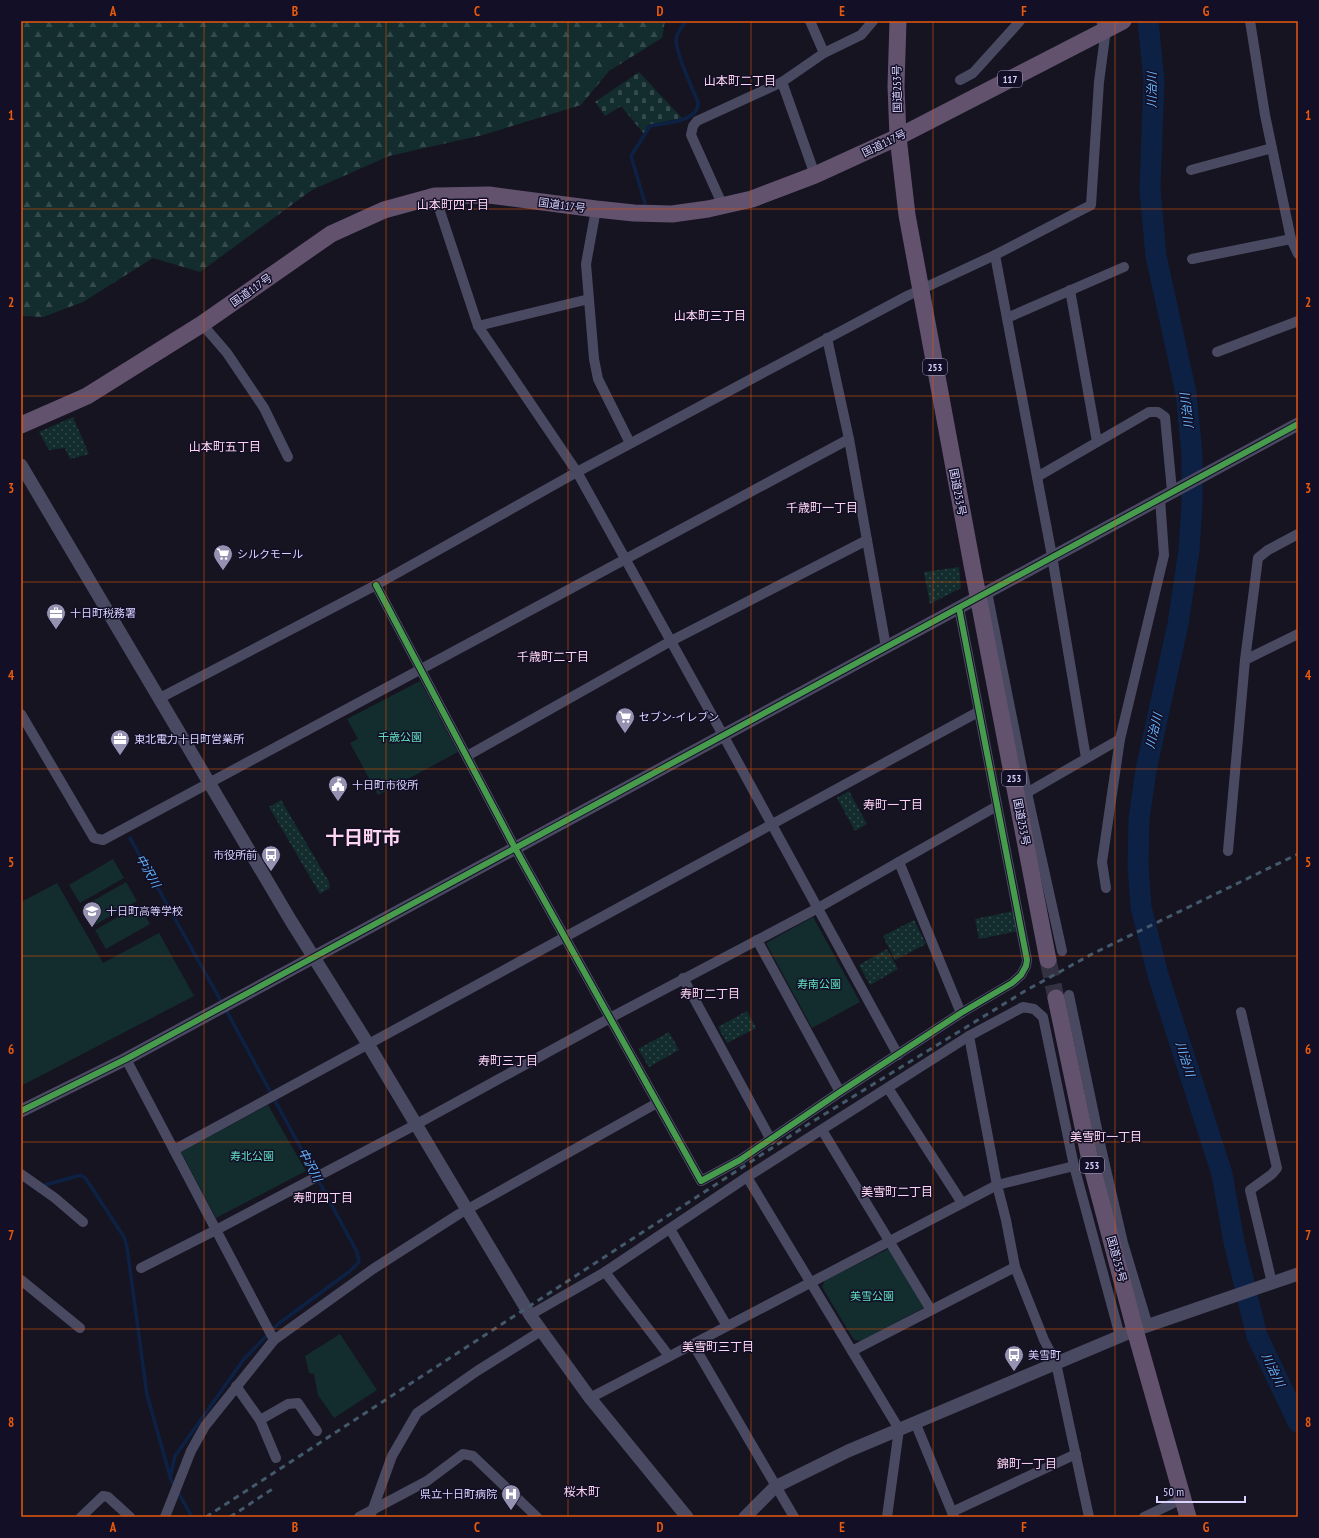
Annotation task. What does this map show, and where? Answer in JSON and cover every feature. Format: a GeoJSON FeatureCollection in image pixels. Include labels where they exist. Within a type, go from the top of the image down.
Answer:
{"type":"FeatureCollection","features":[{"type":"Feature","properties":{"kind":"highway","name":"国道253号"},"geometry":{"type":"LineString","coordinates":[[898,21],[896,86],[898,137],[907,215],[920,290],[983,594],[1055,955]]}},
{"type":"Feature","properties":{"kind":"highway","name":"国道117号"},"geometry":{"type":"LineString","coordinates":[[21,425],[87,396],[202,324],[331,234],[384,210],[435,196],[489,195],[634,213],[672,214],[723,206],[752,199],[815,175],[898,137],[1103,25],[1123,21]]}},
{"type":"Feature","properties":{"kind":"highway","name":"国道253号"},"geometry":{"type":"LineString","coordinates":[[1063,996],[1090,1160],[1142,1328],[1182,1499],[1188,1517]]}},
{"type":"Feature","properties":{"kind":"street"},"geometry":{"type":"LineString","coordinates":[[810,21],[824,52]]}},
{"type":"Feature","properties":{"kind":"street"},"geometry":{"type":"LineString","coordinates":[[723,206],[691,135],[693,126],[697,121],[782,82],[824,52],[861,35],[874,21]]}},
{"type":"Feature","properties":{"kind":"street"},"geometry":{"type":"LineString","coordinates":[[960,80],[973,73],[1020,21]]}},
{"type":"Feature","properties":{"kind":"street"},"geometry":{"type":"LineString","coordinates":[[1250,21],[1272,148],[1291,240],[1298,254]]}},
{"type":"Feature","properties":{"kind":"street"},"geometry":{"type":"LineString","coordinates":[[160,698],[376,585],[577,472],[827,338],[1091,205],[1103,25]]}},
{"type":"Feature","properties":{"kind":"street"},"geometry":{"type":"LineString","coordinates":[[782,82],[815,175]]}},
{"type":"Feature","properties":{"kind":"street"},"geometry":{"type":"LineString","coordinates":[[1191,170],[1272,148]]}},
{"type":"Feature","properties":{"kind":"street"},"geometry":{"type":"LineString","coordinates":[[435,196],[478,326],[577,472],[624,560],[724,735],[898,1055]]}},
{"type":"Feature","properties":{"kind":"street"},"geometry":{"type":"LineString","coordinates":[[596,209],[586,264],[594,359],[598,380],[630,443]]}},
{"type":"Feature","properties":{"kind":"street"},"geometry":{"type":"LineString","coordinates":[[1192,259],[1291,240]]}},
{"type":"Feature","properties":{"kind":"street"},"geometry":{"type":"LineString","coordinates":[[995,254],[1052,556],[1086,758]]}},
{"type":"Feature","properties":{"kind":"street"},"geometry":{"type":"LineString","coordinates":[[1007,318],[1124,267]]}},
{"type":"Feature","properties":{"kind":"street"},"geometry":{"type":"LineString","coordinates":[[1070,290],[1097,442]]}},
{"type":"Feature","properties":{"kind":"street"},"geometry":{"type":"LineString","coordinates":[[478,326],[589,299]]}},
{"type":"Feature","properties":{"kind":"street"},"geometry":{"type":"LineString","coordinates":[[1217,352],[1298,321]]}},
{"type":"Feature","properties":{"kind":"street"},"geometry":{"type":"LineString","coordinates":[[202,324],[226,353],[264,408],[288,457]]}},
{"type":"Feature","properties":{"kind":"street"},"geometry":{"type":"LineString","coordinates":[[827,338],[849,440],[886,647]]}},
{"type":"Feature","properties":{"kind":"street"},"geometry":{"type":"LineString","coordinates":[[1037,477],[1149,412],[1158,412],[1164,417],[1174,490]]}},
{"type":"Feature","properties":{"kind":"street"},"geometry":{"type":"LineString","coordinates":[[21,1111],[126,1059],[1298,424]]}},
{"type":"Feature","properties":{"kind":"street"},"geometry":{"type":"LineString","coordinates":[[21,714],[94,838],[103,840],[849,440]]}},
{"type":"Feature","properties":{"kind":"street"},"geometry":{"type":"LineString","coordinates":[[21,465],[314,957],[368,1044],[415,1125],[530,1315],[590,1398],[687,1517]]}},
{"type":"Feature","properties":{"kind":"street"},"geometry":{"type":"LineString","coordinates":[[1106,888],[1102,862],[1120,739],[1164,555],[1160,498]]}},
{"type":"Feature","properties":{"kind":"street"},"geometry":{"type":"LineString","coordinates":[[1228,851],[1245,660],[1258,558],[1268,550],[1298,534]]}},
{"type":"Feature","properties":{"kind":"street"},"geometry":{"type":"LineString","coordinates":[[467,756],[670,641],[867,540]]}},
{"type":"Feature","properties":{"kind":"street"},"geometry":{"type":"LineString","coordinates":[[376,585],[515,848],[700,1181],[740,1160],[840,1092],[961,1013],[1012,983],[1021,975],[1026,966],[1027,960],[959,608]]}},
{"type":"Feature","properties":{"kind":"street"},"geometry":{"type":"LineString","coordinates":[[1245,660],[1298,634]]}},
{"type":"Feature","properties":{"kind":"street"},"geometry":{"type":"LineString","coordinates":[[174,1150],[978,712]]}},
{"type":"Feature","properties":{"kind":"street"},"geometry":{"type":"LineString","coordinates":[[1023,796],[1120,739]]}},
{"type":"Feature","properties":{"kind":"street"},"geometry":{"type":"LineString","coordinates":[[142,1268],[415,1125],[683,978],[818,908],[997,806]]}},
{"type":"Feature","properties":{"kind":"street"},"geometry":{"type":"LineString","coordinates":[[900,862],[961,1013]]}},
{"type":"Feature","properties":{"kind":"street"},"geometry":{"type":"LineString","coordinates":[[757,940],[840,1092]]}},
{"type":"Feature","properties":{"kind":"street"},"geometry":{"type":"LineString","coordinates":[[683,978],[771,1140]]}},
{"type":"Feature","properties":{"kind":"street"},"geometry":{"type":"LineString","coordinates":[[530,1315],[605,1272],[748,1176],[969,1036],[1023,1007],[1034,1009],[1043,1017],[1074,1166],[1120,1336]]}},
{"type":"Feature","properties":{"kind":"street"},"geometry":{"type":"LineString","coordinates":[[1241,1012],[1276,1168],[1272,1174],[1250,1190],[1270,1284]]}},
{"type":"Feature","properties":{"kind":"street"},"geometry":{"type":"LineString","coordinates":[[969,1036],[997,1185],[1006,1220],[1015,1267],[1056,1363],[1089,1517]]}},
{"type":"Feature","properties":{"kind":"street"},"geometry":{"type":"LineString","coordinates":[[126,1059],[274,1340]]}},
{"type":"Feature","properties":{"kind":"street"},"geometry":{"type":"LineString","coordinates":[[888,1088],[962,1203]]}},
{"type":"Feature","properties":{"kind":"street"},"geometry":{"type":"LineString","coordinates":[[165,1517],[191,1452],[205,1426],[274,1340],[373,1269],[466,1209],[657,1103]]}},
{"type":"Feature","properties":{"kind":"street"},"geometry":{"type":"LineString","coordinates":[[822,1130],[931,1310]]}},
{"type":"Feature","properties":{"kind":"street"},"geometry":{"type":"LineString","coordinates":[[590,1398],[997,1185],[1074,1166]]}},
{"type":"Feature","properties":{"kind":"street"},"geometry":{"type":"LineString","coordinates":[[21,1174],[55,1198],[83,1222]]}},
{"type":"Feature","properties":{"kind":"street"},"geometry":{"type":"LineString","coordinates":[[748,1176],[899,1429],[887,1517]]}},
{"type":"Feature","properties":{"kind":"street"},"geometry":{"type":"LineString","coordinates":[[670,1229],[727,1326]]}},
{"type":"Feature","properties":{"kind":"street"},"geometry":{"type":"LineString","coordinates":[[852,1351],[1015,1267]]}},
{"type":"Feature","properties":{"kind":"street"},"geometry":{"type":"LineString","coordinates":[[605,1272],[669,1356]]}},
{"type":"Feature","properties":{"kind":"street"},"geometry":{"type":"LineString","coordinates":[[745,1517],[775,1487],[848,1451],[1120,1336],[1298,1274]]}},
{"type":"Feature","properties":{"kind":"street"},"geometry":{"type":"LineString","coordinates":[[21,1280],[80,1328]]}},
{"type":"Feature","properties":{"kind":"street"},"geometry":{"type":"LineString","coordinates":[[371,1514],[392,1456],[417,1413],[476,1371],[541,1331]]}},
{"type":"Feature","properties":{"kind":"street"},"geometry":{"type":"LineString","coordinates":[[693,1344],[775,1487],[794,1517]]}},
{"type":"Feature","properties":{"kind":"street"},"geometry":{"type":"LineString","coordinates":[[236,1386],[260,1420],[276,1458]]}},
{"type":"Feature","properties":{"kind":"street"},"geometry":{"type":"LineString","coordinates":[[260,1420],[288,1404],[298,1403],[317,1431]]}},
{"type":"Feature","properties":{"kind":"street"},"geometry":{"type":"LineString","coordinates":[[915,1422],[953,1515],[1076,1454]]}},
{"type":"Feature","properties":{"kind":"street"},"geometry":{"type":"LineString","coordinates":[[359,1517],[371,1514],[427,1481],[463,1454],[473,1456],[537,1517]]}},
{"type":"Feature","properties":{"kind":"street"},"geometry":{"type":"LineString","coordinates":[[81,1517],[103,1496],[108,1497],[130,1517]]}},
{"type":"Feature","properties":{"kind":"street"},"geometry":{"type":"LineString","coordinates":[[1144,1517],[1165,1513],[1182,1499]]}},
{"type":"Feature","properties":{"kind":"green space"},"geometry":{"type":"Polygon","coordinates":[[[21,21],[665,21],[662,38],[609,71],[581,105],[483,135],[389,156],[312,190],[200,272],[153,258],[83,302],[43,317],[21,316],[21,21]]]}},
{"type":"Feature","properties":{"kind":"green space"},"geometry":{"type":"Polygon","coordinates":[[[639,72],[682,118],[648,125],[644,134],[621,106],[605,116],[595,102],[639,72]]]}},
{"type":"Feature","properties":{"kind":"green space"},"geometry":{"type":"Polygon","coordinates":[[[73,417],[89,454],[70,459],[65,448],[49,450],[39,432],[73,417]]]}},
{"type":"Feature","properties":{"kind":"green space"},"geometry":{"type":"Polygon","coordinates":[[[959,567],[961,588],[930,604],[924,572],[959,567]]]}},
{"type":"Feature","properties":{"kind":"green space","name":"千歳公園"},"geometry":{"type":"Polygon","coordinates":[[[420,681],[458,752],[378,795],[350,743],[358,739],[347,719],[420,681]]]}},
{"type":"Feature","properties":{"kind":"green space"},"geometry":{"type":"Polygon","coordinates":[[[849,791],[867,824],[855,831],[837,798],[849,791]]]}},
{"type":"Feature","properties":{"kind":"green space"},"geometry":{"type":"Polygon","coordinates":[[[281,800],[329,882],[330,888],[320,894],[269,807],[281,800]]]}},
{"type":"Feature","properties":{"kind":"green space"},"geometry":{"type":"Polygon","coordinates":[[[113,859],[124,878],[80,903],[69,885],[113,859]]]}},
{"type":"Feature","properties":{"kind":"green space"},"geometry":{"type":"Polygon","coordinates":[[[126,882],[137,901],[93,926],[82,907],[126,882]]]}},
{"type":"Feature","properties":{"kind":"green space"},"geometry":{"type":"Polygon","coordinates":[[[57,883],[103,963],[159,933],[194,996],[21,1086],[21,902],[57,883]]]}},
{"type":"Feature","properties":{"kind":"green space"},"geometry":{"type":"Polygon","coordinates":[[[139,905],[150,924],[106,949],[95,930],[139,905]]]}},
{"type":"Feature","properties":{"kind":"green space"},"geometry":{"type":"Polygon","coordinates":[[[1014,911],[1018,931],[979,939],[975,919],[1014,911]]]}},
{"type":"Feature","properties":{"kind":"green space","name":"寿南公園"},"geometry":{"type":"Polygon","coordinates":[[[813,917],[860,1002],[812,1028],[766,943],[813,917]]]}},
{"type":"Feature","properties":{"kind":"green space"},"geometry":{"type":"Polygon","coordinates":[[[914,920],[926,944],[895,960],[883,936],[914,920]]]}},
{"type":"Feature","properties":{"kind":"green space"},"geometry":{"type":"Polygon","coordinates":[[[887,949],[898,969],[870,985],[859,965],[887,949]]]}},
{"type":"Feature","properties":{"kind":"green space"},"geometry":{"type":"Polygon","coordinates":[[[747,1011],[756,1028],[727,1043],[718,1027],[747,1011]]]}},
{"type":"Feature","properties":{"kind":"green space"},"geometry":{"type":"Polygon","coordinates":[[[669,1032],[679,1050],[649,1067],[638,1049],[669,1032]]]}},
{"type":"Feature","properties":{"kind":"green space","name":"寿北公園"},"geometry":{"type":"Polygon","coordinates":[[[268,1105],[306,1171],[216,1218],[181,1152],[268,1105]]]}},
{"type":"Feature","properties":{"kind":"green space","name":"美雪公園"},"geometry":{"type":"Polygon","coordinates":[[[890,1248],[925,1307],[862,1341],[854,1340],[822,1287],[825,1280],[890,1248]]]}},
{"type":"Feature","properties":{"kind":"green space"},"geometry":{"type":"Polygon","coordinates":[[[340,1334],[377,1390],[334,1418],[318,1395],[314,1374],[309,1373],[305,1356],[340,1334]]]}},
{"type":"Feature","properties":{"kind":"waterway"},"geometry":{"type":"LineString","coordinates":[[645,203],[631,156],[650,126],[687,118],[697,109],[698,102],[685,71],[676,40],[677,35],[686,21]]}},
{"type":"Feature","properties":{"kind":"waterway","name":"川治川"},"geometry":{"type":"LineString","coordinates":[[1148,21],[1154,80],[1150,190],[1156,256],[1186,393],[1192,454],[1192,504],[1189,550],[1178,624],[1146,770],[1139,819],[1138,865],[1141,907],[1158,975],[1222,1174],[1234,1242],[1257,1336],[1298,1422]]}},
{"type":"Feature","properties":{"kind":"waterway","name":"中沢川"},"geometry":{"type":"LineString","coordinates":[[130,838],[222,1003]]}},
{"type":"Feature","properties":{"kind":"waterway","name":"中沢川"},"geometry":{"type":"LineString","coordinates":[[192,1517],[170,1478],[175,1456],[244,1359],[278,1324],[350,1271],[359,1262],[357,1252],[225,1008]]}},
{"type":"Feature","properties":{"kind":"waterway"},"geometry":{"type":"LineString","coordinates":[[45,1185],[81,1175],[86,1179],[124,1237],[127,1247],[147,1395],[170,1476]]}},
{"type":"Feature","properties":{"kind":"tunnel"},"geometry":{"type":"LineString","coordinates":[[1048,960],[1056,998]]}},
{"type":"Feature","properties":{"kind":"railway"},"geometry":{"type":"LineString","coordinates":[[206,1517],[807,1125],[1025,991],[1092,954],[1298,854]]}},
{"type":"Feature","properties":{"kind":"railway"},"geometry":{"type":"LineString","coordinates":[[230,1517],[274,1488]]}},
{"type":"Feature","properties":{"kind":"cycle path"},"geometry":{"type":"LineString","coordinates":[[21,1111],[126,1059],[1298,424]]}},
{"type":"Feature","properties":{"kind":"cycle path"},"geometry":{"type":"LineString","coordinates":[[376,585],[515,848],[701,1181],[740,1160],[840,1092],[961,1013],[1012,983],[1021,975],[1026,966],[1027,960],[959,608]]}},
{"type":"Feature","properties":{"kind":"place","name":"シルクモール"},"geometry":{"type":"Point","coordinates":[223,571]}},
{"type":"Feature","properties":{"kind":"place","name":"十日町税務署"},"geometry":{"type":"Point","coordinates":[56,630]}},
{"type":"Feature","properties":{"kind":"place","name":"セブン-イレブン"},"geometry":{"type":"Point","coordinates":[625,734]}},
{"type":"Feature","properties":{"kind":"place","name":"東北電力十日町営業所"},"geometry":{"type":"Point","coordinates":[120,756]}},
{"type":"Feature","properties":{"kind":"place","name":"十日町市役所"},"geometry":{"type":"Point","coordinates":[338,802]}},
{"type":"Feature","properties":{"kind":"place","name":"市役所前"},"geometry":{"type":"Point","coordinates":[271,872]}},
{"type":"Feature","properties":{"kind":"place","name":"十日町高等学校"},"geometry":{"type":"Point","coordinates":[92,928]}},
{"type":"Feature","properties":{"kind":"place","name":"美雪町"},"geometry":{"type":"Point","coordinates":[1014,1372]}},
{"type":"Feature","properties":{"kind":"place","name":"県立十日町病院"},"geometry":{"type":"Point","coordinates":[511,1511]}},
{"type":"Feature","properties":{"kind":"district","name":"山本町二丁目"},"geometry":{"type":"Point","coordinates":[740,81]}},
{"type":"Feature","properties":{"kind":"district","name":"山本町四丁目"},"geometry":{"type":"Point","coordinates":[453,205]}},
{"type":"Feature","properties":{"kind":"district","name":"山本町三丁目"},"geometry":{"type":"Point","coordinates":[710,316]}},
{"type":"Feature","properties":{"kind":"district","name":"山本町五丁目"},"geometry":{"type":"Point","coordinates":[225,447]}},
{"type":"Feature","properties":{"kind":"district","name":"千歳町一丁目"},"geometry":{"type":"Point","coordinates":[822,508]}},
{"type":"Feature","properties":{"kind":"district","name":"千歳町二丁目"},"geometry":{"type":"Point","coordinates":[553,657]}},
{"type":"Feature","properties":{"kind":"district","name":"寿町一丁目"},"geometry":{"type":"Point","coordinates":[893,805]}},
{"type":"Feature","properties":{"kind":"district","name":"十日町市"},"geometry":{"type":"Point","coordinates":[363,837]}},
{"type":"Feature","properties":{"kind":"district","name":"寿町二丁目"},"geometry":{"type":"Point","coordinates":[710,994]}},
{"type":"Feature","properties":{"kind":"district","name":"寿町三丁目"},"geometry":{"type":"Point","coordinates":[508,1061]}},
{"type":"Feature","properties":{"kind":"district","name":"美雪町一丁目"},"geometry":{"type":"Point","coordinates":[1106,1137]}},
{"type":"Feature","properties":{"kind":"district","name":"美雪町二丁目"},"geometry":{"type":"Point","coordinates":[897,1192]}},
{"type":"Feature","properties":{"kind":"district","name":"寿町四丁目"},"geometry":{"type":"Point","coordinates":[323,1198]}},
{"type":"Feature","properties":{"kind":"district","name":"美雪町三丁目"},"geometry":{"type":"Point","coordinates":[718,1347]}},
{"type":"Feature","properties":{"kind":"district","name":"錦町一丁目"},"geometry":{"type":"Point","coordinates":[1027,1464]}},
{"type":"Feature","properties":{"kind":"district","name":"桜木町"},"geometry":{"type":"Point","coordinates":[582,1492]}}]}
